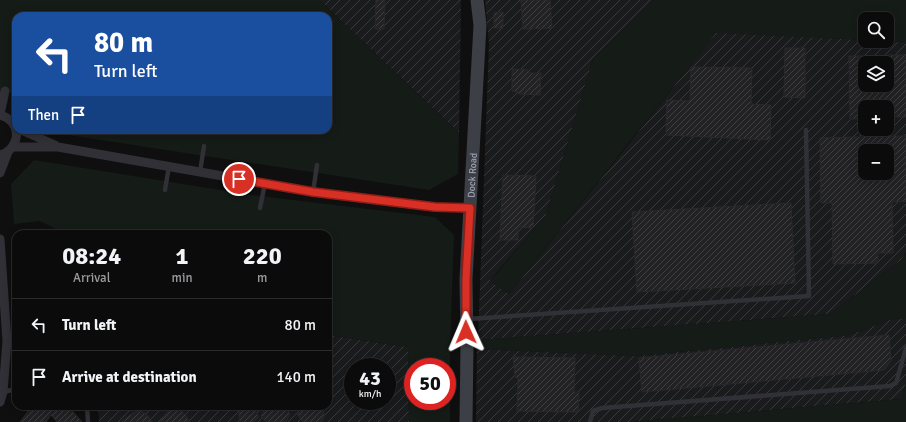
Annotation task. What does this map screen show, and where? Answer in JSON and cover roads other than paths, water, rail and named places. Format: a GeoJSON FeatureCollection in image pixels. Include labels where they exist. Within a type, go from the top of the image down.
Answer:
{"type":"FeatureCollection","features":[{"type":"Feature","properties":{"kind":"main road","name":"Dock Road"},"geometry":{"type":"LineString","coordinates":[[466,422],[466,279],[480,25],[477,0]]}},
{"type":"Feature","properties":{"kind":"street"},"geometry":{"type":"LineString","coordinates":[[5,91],[0,114],[12,122]]}},
{"type":"Feature","properties":{"kind":"street"},"geometry":{"type":"LineString","coordinates":[[0,173],[7,151],[16,141],[16,134]]}},
{"type":"Feature","properties":{"kind":"street"},"geometry":{"type":"LineString","coordinates":[[28,134],[58,147],[313,192],[435,207],[470,208]]}},
{"type":"Feature","properties":{"kind":"street"},"geometry":{"type":"LineString","coordinates":[[7,151],[58,147]]}},
{"type":"Feature","properties":{"kind":"street"},"geometry":{"type":"LineString","coordinates":[[0,239],[6,341],[3,392],[0,402]]}},
{"type":"Feature","properties":{"kind":"lane"},"geometry":{"type":"LineString","coordinates":[[466,320],[809,296],[806,130]]}},
{"type":"Feature","properties":{"kind":"lane"},"geometry":{"type":"LineString","coordinates":[[200,172],[204,146]]}},
{"type":"Feature","properties":{"kind":"lane"},"geometry":{"type":"LineString","coordinates":[[313,192],[317,165]]}},
{"type":"Feature","properties":{"kind":"lane"},"geometry":{"type":"LineString","coordinates":[[165,190],[169,166]]}},
{"type":"Feature","properties":{"kind":"lane"},"geometry":{"type":"LineString","coordinates":[[260,208],[265,183]]}},
{"type":"Feature","properties":{"kind":"lane"},"geometry":{"type":"LineString","coordinates":[[590,422],[593,411],[602,408],[890,386],[896,383],[906,348]]}},
{"type":"Feature","properties":{"kind":"lane"},"geometry":{"type":"LineString","coordinates":[[3,392],[12,390]]}},
{"type":"Feature","properties":{"kind":"lane"},"geometry":{"type":"LineString","coordinates":[[87,410],[88,422]]}}]}
